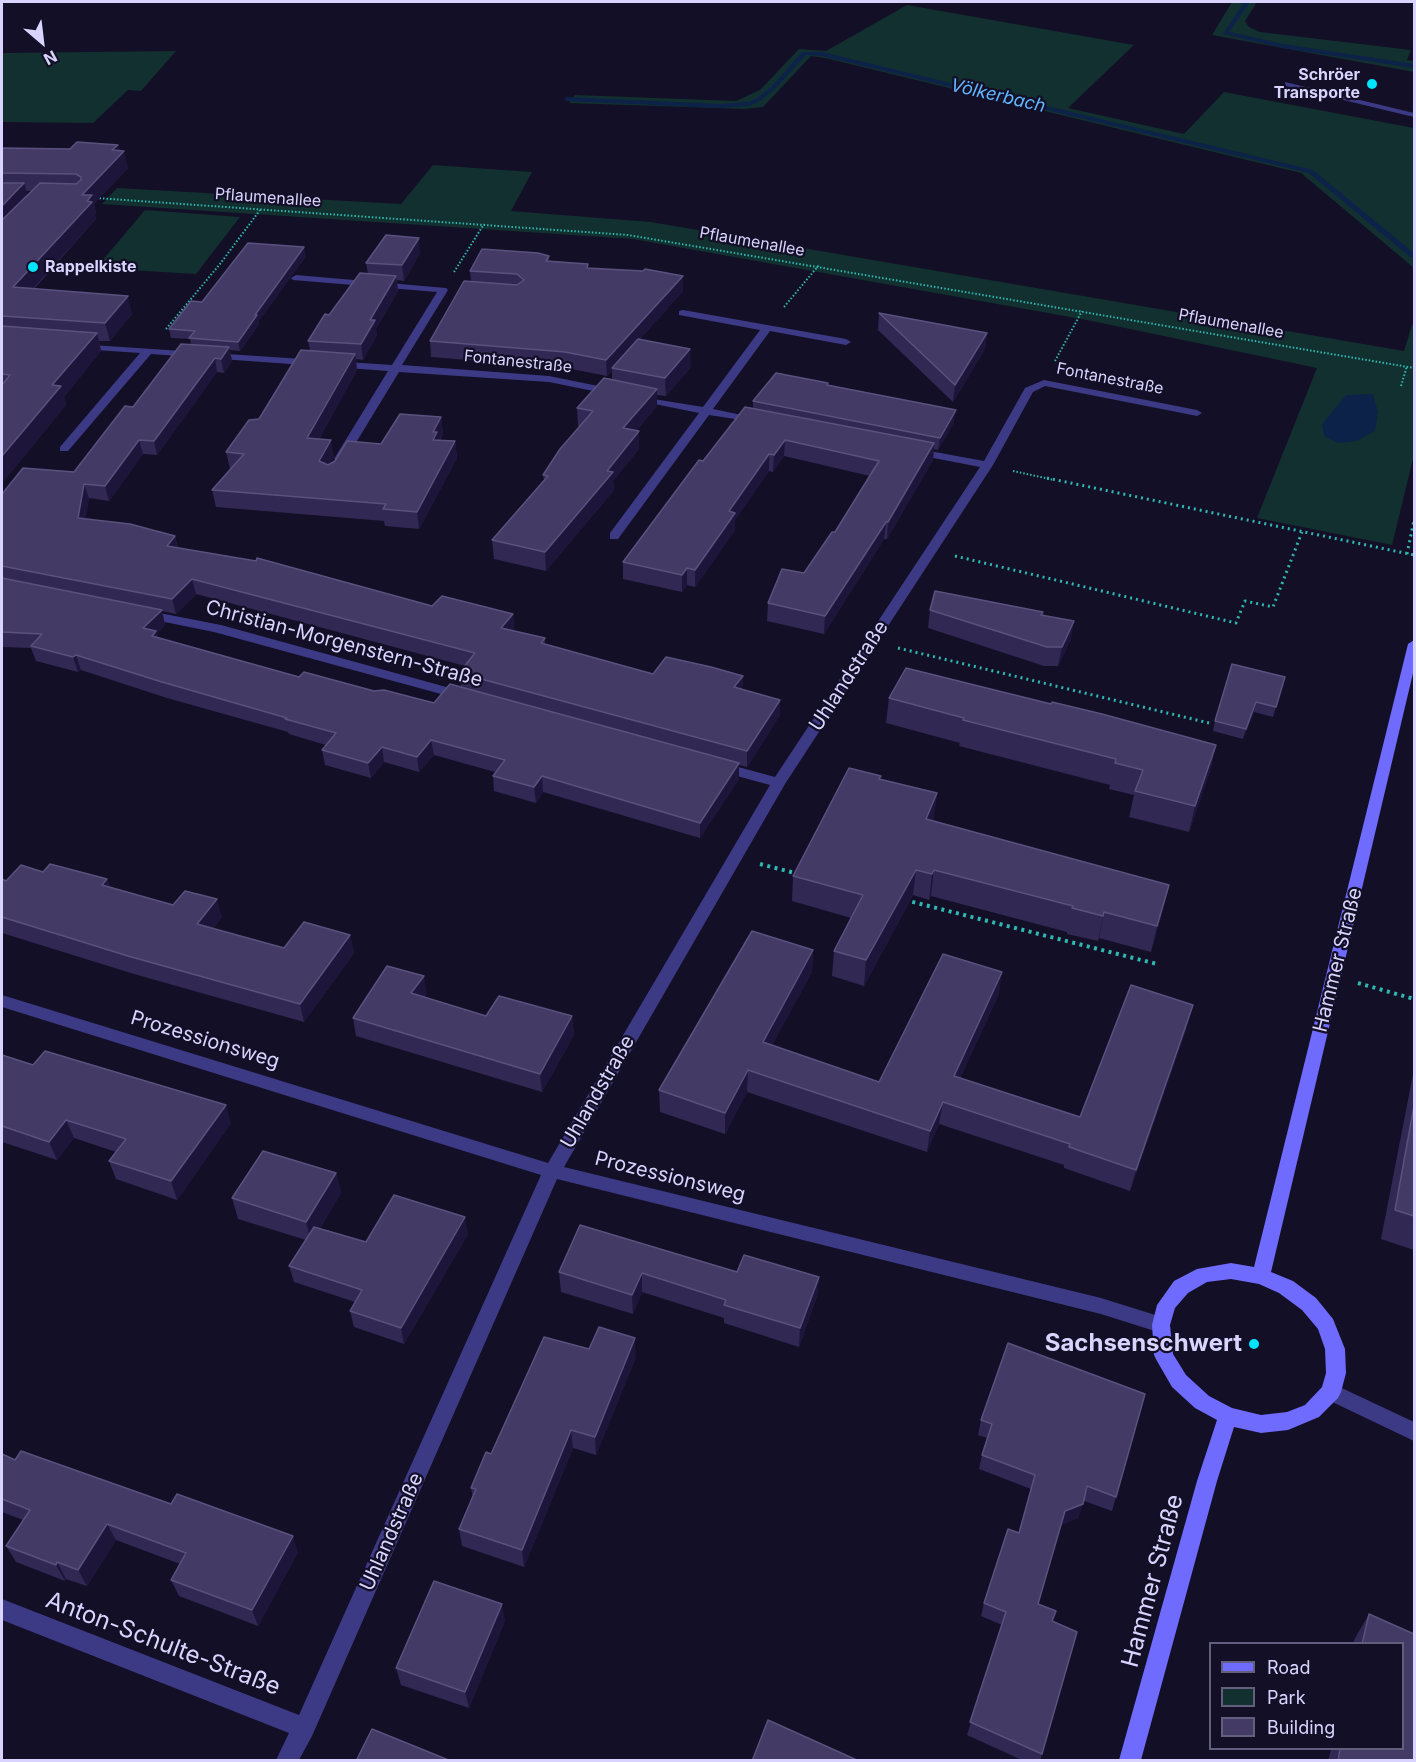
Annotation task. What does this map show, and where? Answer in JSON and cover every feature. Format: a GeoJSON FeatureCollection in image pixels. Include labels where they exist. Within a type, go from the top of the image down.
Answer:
{"type":"FeatureCollection","features":[{"type":"Feature","properties":{"kind":"main road","name":"Hammer Straße"},"geometry":{"type":"LineString","coordinates":[[1261,1276],[1414,644]]}},
{"type":"Feature","properties":{"kind":"main road"},"geometry":{"type":"LineString","coordinates":[[1231,1271],[1261,1276],[1286,1287],[1302,1298],[1326,1325],[1335,1349],[1336,1373],[1331,1392],[1312,1411],[1288,1421],[1261,1424],[1228,1416],[1202,1402],[1179,1381],[1164,1355],[1161,1325],[1166,1305],[1181,1287],[1203,1275],[1231,1271]]}},
{"type":"Feature","properties":{"kind":"main road","name":"Hammer Straße"},"geometry":{"type":"LineString","coordinates":[[1130,1761],[1207,1481],[1228,1416]]}},
{"type":"Feature","properties":{"kind":"street"},"geometry":{"type":"LineString","coordinates":[[1288,84],[1414,115]]}},
{"type":"Feature","properties":{"kind":"street"},"geometry":{"type":"LineString","coordinates":[[296,278],[448,290]]}},
{"type":"Feature","properties":{"kind":"street"},"geometry":{"type":"LineString","coordinates":[[336,467],[395,366],[448,290]]}},
{"type":"Feature","properties":{"kind":"street"},"geometry":{"type":"LineString","coordinates":[[683,313],[846,342]]}},
{"type":"Feature","properties":{"kind":"street"},"geometry":{"type":"LineString","coordinates":[[614,536],[707,412],[766,328]]}},
{"type":"Feature","properties":{"kind":"street","name":"Fontanestraße"},"geometry":{"type":"LineString","coordinates":[[69,345],[395,366],[549,379],[765,423]]}},
{"type":"Feature","properties":{"kind":"street"},"geometry":{"type":"LineString","coordinates":[[64,449],[148,351]]}},
{"type":"Feature","properties":{"kind":"street","name":"Fontanestraße"},"geometry":{"type":"LineString","coordinates":[[987,465],[1029,390],[1044,383],[1197,413]]}},
{"type":"Feature","properties":{"kind":"street"},"geometry":{"type":"LineString","coordinates":[[905,450],[987,465]]}},
{"type":"Feature","properties":{"kind":"street","name":"Uhlandstraße"},"geometry":{"type":"LineString","coordinates":[[287,1761],[304,1728],[552,1171],[778,783],[987,465]]}},
{"type":"Feature","properties":{"kind":"street","name":"Christian-Morgenstern-Straße"},"geometry":{"type":"LineString","coordinates":[[135,612],[216,628],[480,701]]}},
{"type":"Feature","properties":{"kind":"street"},"geometry":{"type":"LineString","coordinates":[[709,764],[778,783]]}},
{"type":"Feature","properties":{"kind":"street","name":"Prozessionsweg"},"geometry":{"type":"LineString","coordinates":[[2,1001],[552,1171],[1101,1306],[1161,1325]]}},
{"type":"Feature","properties":{"kind":"street"},"geometry":{"type":"LineString","coordinates":[[1331,1392],[1414,1432]]}},
{"type":"Feature","properties":{"kind":"street","name":"Anton-Schulte-Straße"},"geometry":{"type":"LineString","coordinates":[[2,1610],[304,1728]]}},
{"type":"Feature","properties":{"kind":"path","name":"Pflaumenallee"},"geometry":{"type":"LineString","coordinates":[[91,197],[628,235],[819,265],[1414,368]]}},
{"type":"Feature","properties":{"kind":"path"},"geometry":{"type":"LineString","coordinates":[[148,351],[261,210]]}},
{"type":"Feature","properties":{"kind":"path"},"geometry":{"type":"LineString","coordinates":[[448,290],[483,224]]}},
{"type":"Feature","properties":{"kind":"path"},"geometry":{"type":"LineString","coordinates":[[766,328],[819,265]]}},
{"type":"Feature","properties":{"kind":"path"},"geometry":{"type":"LineString","coordinates":[[1044,383],[1082,311]]}},
{"type":"Feature","properties":{"kind":"path"},"geometry":{"type":"LineString","coordinates":[[1401,386],[1407,366]]}},
{"type":"Feature","properties":{"kind":"path"},"geometry":{"type":"LineString","coordinates":[[987,465],[1414,555]]}},
{"type":"Feature","properties":{"kind":"path"},"geometry":{"type":"LineString","coordinates":[[1407,554],[1414,520]]}},
{"type":"Feature","properties":{"kind":"path"},"geometry":{"type":"LineString","coordinates":[[931,550],[1236,623],[1245,601],[1274,607],[1302,532]]}},
{"type":"Feature","properties":{"kind":"path"},"geometry":{"type":"LineString","coordinates":[[872,641],[1209,723]]}},
{"type":"Feature","properties":{"kind":"path"},"geometry":{"type":"LineString","coordinates":[[735,857],[806,876]]}},
{"type":"Feature","properties":{"kind":"path"},"geometry":{"type":"LineString","coordinates":[[894,898],[1157,964]]}},
{"type":"Feature","properties":{"kind":"path"},"geometry":{"type":"LineString","coordinates":[[1334,976],[1414,999]]}},
{"type":"Feature","properties":{"kind":"green space"},"geometry":{"type":"Polygon","coordinates":[[[1232,2],[1257,2],[1245,21],[1249,27],[1260,32],[1411,50],[1407,60],[1414,61],[1414,72],[1212,35],[1232,2]]]}},
{"type":"Feature","properties":{"kind":"green space"},"geometry":{"type":"Polygon","coordinates":[[[907,5],[1134,45],[1068,108],[1184,134],[1224,92],[1414,128],[1414,268],[1301,173],[825,58],[811,56],[763,107],[744,109],[569,103],[575,95],[736,101],[760,90],[799,49],[826,51],[907,5]]]}},
{"type":"Feature","properties":{"kind":"green space"},"geometry":{"type":"Polygon","coordinates":[[[176,51],[141,91],[128,90],[93,123],[2,122],[2,53],[176,51]]]}},
{"type":"Feature","properties":{"kind":"green space"},"geometry":{"type":"Polygon","coordinates":[[[433,165],[532,172],[511,211],[651,222],[1404,351],[1414,319],[1414,455],[1392,545],[1257,518],[1317,368],[1087,320],[633,239],[102,204],[117,188],[401,204],[433,165]]]}},
{"type":"Feature","properties":{"kind":"green space"},"geometry":{"type":"Polygon","coordinates":[[[145,210],[240,217],[196,274],[96,268],[145,210]]]}},
{"type":"Feature","properties":{"kind":"water"},"geometry":{"type":"Polygon","coordinates":[[[1373,394],[1378,412],[1375,431],[1357,441],[1338,443],[1324,436],[1322,424],[1346,395],[1373,394]]]}},
{"type":"Feature","properties":{"kind":"building"},"geometry":{"type":"Polygon","coordinates":[[[77,142],[118,145],[112,150],[124,151],[82,195],[92,195],[87,201],[92,202],[13,287],[128,296],[105,323],[2,316],[2,220],[40,183],[76,184],[81,177],[76,174],[2,173],[2,148],[70,149],[77,142]]]}},
{"type":"Feature","properties":{"kind":"building"},"geometry":{"type":"Polygon","coordinates":[[[2,183],[24,183],[2,206],[2,183]]]}},
{"type":"Feature","properties":{"kind":"building"},"geometry":{"type":"Polygon","coordinates":[[[386,235],[419,238],[402,265],[366,263],[386,235]]]}},
{"type":"Feature","properties":{"kind":"building"},"geometry":{"type":"Polygon","coordinates":[[[248,243],[304,247],[238,342],[189,338],[195,331],[169,329],[191,301],[202,302],[248,243]]]}},
{"type":"Feature","properties":{"kind":"building"},"geometry":{"type":"Polygon","coordinates":[[[482,249],[538,253],[549,256],[546,261],[588,264],[587,268],[643,271],[645,269],[683,276],[606,360],[565,352],[430,341],[464,281],[517,285],[524,280],[517,274],[470,271],[482,249]]]}},
{"type":"Feature","properties":{"kind":"building"},"geometry":{"type":"Polygon","coordinates":[[[360,273],[396,276],[370,320],[375,320],[361,344],[308,341],[325,314],[329,315],[360,273]]]}},
{"type":"Feature","properties":{"kind":"building"},"geometry":{"type":"Polygon","coordinates":[[[879,313],[987,333],[955,385],[879,313]]]}},
{"type":"Feature","properties":{"kind":"building"},"geometry":{"type":"Polygon","coordinates":[[[2,326],[97,333],[52,385],[61,386],[2,456],[2,385],[10,375],[2,374],[2,326]]]}},
{"type":"Feature","properties":{"kind":"building"},"geometry":{"type":"Polygon","coordinates":[[[638,339],[690,349],[665,378],[612,368],[638,339]]]}},
{"type":"Feature","properties":{"kind":"building"},"geometry":{"type":"Polygon","coordinates":[[[181,344],[229,347],[221,359],[215,358],[154,441],[139,440],[105,486],[84,484],[78,518],[130,524],[175,536],[167,546],[256,561],[257,558],[432,606],[442,596],[513,614],[501,628],[545,638],[541,643],[653,674],[666,657],[743,676],[734,687],[780,700],[747,751],[459,673],[475,653],[192,579],[172,599],[2,566],[2,494],[23,468],[74,472],[125,406],[133,407],[181,344]]]}},
{"type":"Feature","properties":{"kind":"building"},"geometry":{"type":"Polygon","coordinates":[[[301,350],[355,354],[307,438],[331,440],[319,461],[328,465],[335,461],[347,441],[381,444],[400,414],[441,417],[433,432],[437,432],[433,440],[455,441],[417,512],[383,509],[386,504],[212,490],[244,454],[226,452],[249,420],[259,419],[301,350]]]}},
{"type":"Feature","properties":{"kind":"building"},"geometry":{"type":"Polygon","coordinates":[[[776,373],[956,410],[940,438],[753,401],[776,373]]]}},
{"type":"Feature","properties":{"kind":"building"},"geometry":{"type":"Polygon","coordinates":[[[604,378],[657,389],[623,428],[639,431],[607,471],[613,472],[545,552],[492,540],[548,476],[543,475],[560,449],[593,411],[577,408],[604,378]]]}},
{"type":"Feature","properties":{"kind":"building"},"geometry":{"type":"Polygon","coordinates":[[[745,407],[934,443],[888,522],[825,616],[768,603],[782,569],[804,573],[832,532],[835,532],[879,461],[785,440],[774,455],[769,454],[729,511],[735,513],[695,570],[687,568],[682,575],[623,562],[699,460],[703,461],[745,407]]]}},
{"type":"Feature","properties":{"kind":"building"},"geometry":{"type":"Polygon","coordinates":[[[2,578],[162,610],[143,628],[156,631],[152,636],[299,677],[304,672],[374,691],[384,690],[434,703],[450,684],[739,763],[700,823],[542,776],[534,787],[493,776],[505,760],[431,740],[417,757],[382,747],[368,763],[322,750],[336,733],[76,655],[73,657],[31,646],[42,634],[2,632],[2,578]]]}},
{"type":"Feature","properties":{"kind":"building"},"geometry":{"type":"Polygon","coordinates":[[[935,591],[1043,612],[1041,615],[1074,621],[1062,647],[1047,647],[930,610],[935,591]]]}},
{"type":"Feature","properties":{"kind":"building"},"geometry":{"type":"Polygon","coordinates":[[[1232,664],[1285,677],[1276,707],[1256,702],[1246,729],[1215,721],[1232,664]]]}},
{"type":"Feature","properties":{"kind":"building"},"geometry":{"type":"Polygon","coordinates":[[[906,668],[1051,704],[1052,702],[1102,714],[1216,745],[1195,806],[1135,791],[1143,770],[1115,763],[1116,759],[963,720],[964,718],[889,698],[906,668]]]}},
{"type":"Feature","properties":{"kind":"building"},"geometry":{"type":"Polygon","coordinates":[[[849,768],[881,776],[879,779],[937,793],[926,819],[1169,885],[1157,926],[1104,912],[1103,916],[934,870],[932,874],[916,870],[866,960],[834,951],[863,895],[793,876],[849,768]]]}},
{"type":"Feature","properties":{"kind":"building"},"geometry":{"type":"Polygon","coordinates":[[[50,864],[107,879],[102,885],[173,905],[185,891],[217,899],[197,924],[284,948],[304,922],[350,935],[300,1004],[128,956],[2,917],[2,879],[6,881],[21,865],[43,872],[50,864]]]}},
{"type":"Feature","properties":{"kind":"building"},"geometry":{"type":"Polygon","coordinates":[[[752,931],[813,950],[763,1042],[879,1082],[943,954],[1002,972],[954,1076],[1080,1117],[1131,985],[1193,1005],[1136,1170],[1069,1147],[1070,1144],[943,1102],[930,1131],[748,1070],[725,1113],[659,1090],[752,931]]]}},
{"type":"Feature","properties":{"kind":"building"},"geometry":{"type":"Polygon","coordinates":[[[387,966],[424,976],[411,993],[486,1016],[499,996],[572,1016],[540,1074],[353,1018],[387,966]]]}},
{"type":"Feature","properties":{"kind":"building"},"geometry":{"type":"Polygon","coordinates":[[[45,1051],[226,1105],[171,1181],[109,1161],[126,1139],[66,1120],[49,1142],[2,1126],[2,1055],[33,1065],[45,1051]]]}},
{"type":"Feature","properties":{"kind":"building"},"geometry":{"type":"Polygon","coordinates":[[[1414,1106],[1414,1216],[1395,1210],[1414,1106]]]}},
{"type":"Feature","properties":{"kind":"building"},"geometry":{"type":"Polygon","coordinates":[[[263,1151],[336,1173],[306,1222],[232,1198],[263,1151]]]}},
{"type":"Feature","properties":{"kind":"building"},"geometry":{"type":"Polygon","coordinates":[[[394,1195],[465,1217],[401,1328],[350,1311],[362,1290],[289,1266],[314,1227],[366,1242],[394,1195]]]}},
{"type":"Feature","properties":{"kind":"building"},"geometry":{"type":"Polygon","coordinates":[[[580,1225],[737,1272],[744,1255],[819,1277],[800,1328],[724,1305],[726,1300],[642,1273],[632,1295],[559,1272],[580,1225]]]}},
{"type":"Feature","properties":{"kind":"building"},"geometry":{"type":"Polygon","coordinates":[[[599,1327],[635,1338],[595,1437],[571,1430],[522,1550],[459,1529],[476,1489],[471,1488],[486,1452],[491,1454],[544,1337],[589,1349],[599,1327]]]}},
{"type":"Feature","properties":{"kind":"building"},"geometry":{"type":"Polygon","coordinates":[[[1008,1343],[1145,1394],[1116,1497],[1087,1486],[1083,1504],[1065,1511],[1038,1604],[1056,1611],[1052,1621],[1077,1632],[1042,1754],[970,1722],[1006,1612],[984,1603],[1008,1529],[1019,1533],[1035,1475],[982,1455],[992,1424],[981,1420],[1008,1343]]]}},
{"type":"Feature","properties":{"kind":"building"},"geometry":{"type":"Polygon","coordinates":[[[21,1451],[171,1504],[177,1494],[293,1536],[252,1610],[171,1580],[186,1553],[107,1524],[78,1570],[57,1562],[56,1565],[6,1546],[30,1510],[2,1499],[2,1454],[15,1460],[21,1451]]]}},
{"type":"Feature","properties":{"kind":"building"},"geometry":{"type":"Polygon","coordinates":[[[434,1581],[502,1604],[465,1692],[396,1668],[434,1581]]]}},
{"type":"Feature","properties":{"kind":"building"},"geometry":{"type":"Polygon","coordinates":[[[1369,1614],[1414,1634],[1414,1761],[1338,1761],[1340,1750],[1404,1750],[1404,1642],[1362,1642],[1369,1614]]]}},
{"type":"Feature","properties":{"kind":"building"},"geometry":{"type":"Polygon","coordinates":[[[768,1720],[859,1761],[752,1761],[768,1720]]]}},
{"type":"Feature","properties":{"kind":"building"},"geometry":{"type":"Polygon","coordinates":[[[372,1729],[451,1761],[356,1761],[372,1729]]]}},
{"type":"Feature","properties":{"kind":"waterway"},"geometry":{"type":"LineString","coordinates":[[1247,2],[1225,33],[1283,46],[1414,66]]}},
{"type":"Feature","properties":{"kind":"waterway","name":"Völkerbach"},"geometry":{"type":"LineString","coordinates":[[567,99],[719,106],[749,104],[773,88],[804,53],[822,54],[1311,171],[1414,256]]}},
{"type":"Feature","properties":{"kind":"place","name":"Schröer Transporte"},"geometry":{"type":"Point","coordinates":[1372,84]}},
{"type":"Feature","properties":{"kind":"place","name":"Rappelkiste"},"geometry":{"type":"Point","coordinates":[33,267]}},
{"type":"Feature","properties":{"kind":"place","name":"Sachsenschwert"},"geometry":{"type":"Point","coordinates":[1254,1344]}}]}
